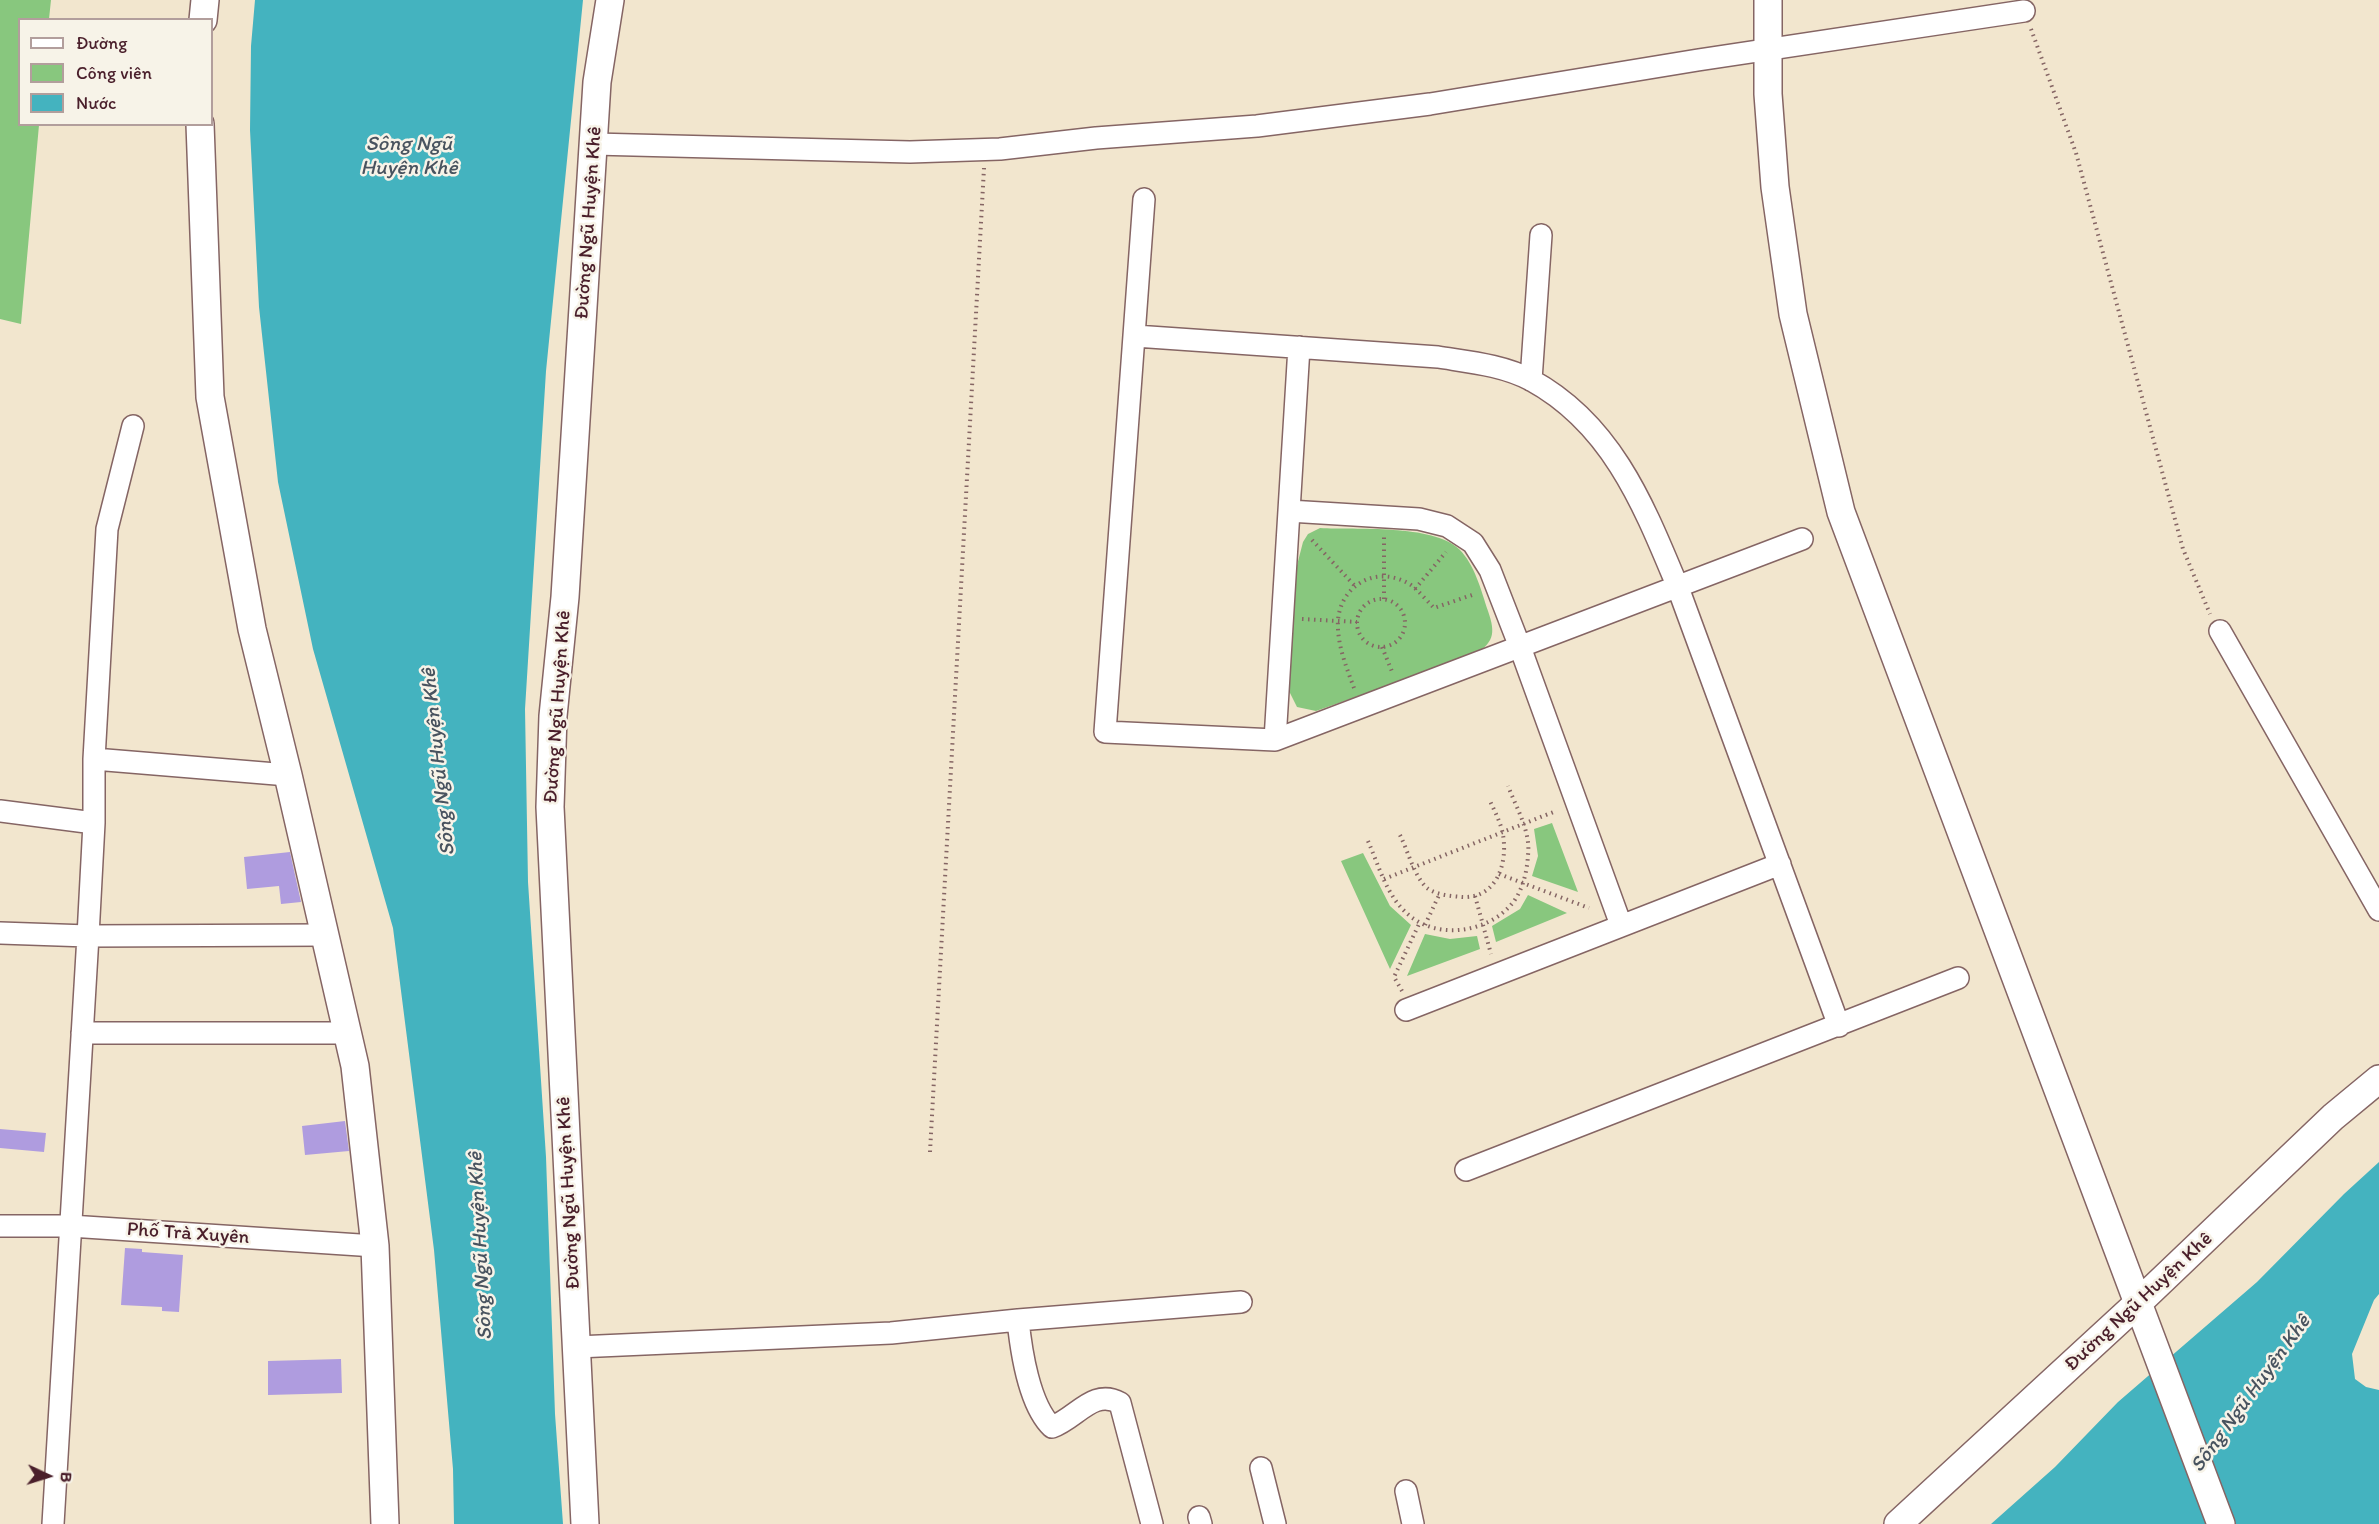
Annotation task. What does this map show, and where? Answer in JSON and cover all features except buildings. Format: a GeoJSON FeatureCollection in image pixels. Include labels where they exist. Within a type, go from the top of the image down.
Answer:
{"type":"FeatureCollection","features":[{"type":"Feature","properties":{"kind":"street"},"geometry":{"type":"LineString","coordinates":[[203,18],[205,0]]}},
{"type":"Feature","properties":{"kind":"street","name":"Đường Ngũ Huyện Khê"},"geometry":{"type":"LineString","coordinates":[[585,1524],[550,807],[553,716],[566,585],[597,82],[610,0]]}},
{"type":"Feature","properties":{"kind":"street"},"geometry":{"type":"LineString","coordinates":[[1768,0],[1771,150],[1793,314],[1841,512],[2221,1524]]}},
{"type":"Feature","properties":{"kind":"street"},"geometry":{"type":"LineString","coordinates":[[594,144],[910,152],[985,150],[1096,138],[1257,126],[1366,114],[1768,49],[2024,11]]}},
{"type":"Feature","properties":{"kind":"street"},"geometry":{"type":"LineString","coordinates":[[200,126],[210,397],[252,629],[326,935],[355,1066],[375,1246],[385,1524]]}},
{"type":"Feature","properties":{"kind":"street"},"geometry":{"type":"LineString","coordinates":[[1144,199],[1105,732],[1275,740],[1802,539]]}},
{"type":"Feature","properties":{"kind":"street"},"geometry":{"type":"LineString","coordinates":[[1531,380],[1541,235]]}},
{"type":"Feature","properties":{"kind":"street"},"geometry":{"type":"LineString","coordinates":[[1135,336],[1438,357],[1486,364],[1531,380],[1567,407],[1603,439],[1632,485],[1677,585],[1839,1026]]}},
{"type":"Feature","properties":{"kind":"street"},"geometry":{"type":"LineString","coordinates":[[1275,740],[1299,347]]}},
{"type":"Feature","properties":{"kind":"street"},"geometry":{"type":"LineString","coordinates":[[53,1524],[88,936],[94,823],[94,759],[107,529],[133,426]]}},
{"type":"Feature","properties":{"kind":"street"},"geometry":{"type":"LineString","coordinates":[[1289,511],[1419,519],[1447,526],[1473,543],[1490,570],[1520,647],[1621,925]]}},
{"type":"Feature","properties":{"kind":"street"},"geometry":{"type":"LineString","coordinates":[[2220,631],[2379,910]]}},
{"type":"Feature","properties":{"kind":"street"},"geometry":{"type":"LineString","coordinates":[[94,759],[288,775]]}},
{"type":"Feature","properties":{"kind":"street"},"geometry":{"type":"LineString","coordinates":[[0,811],[94,823]]}},
{"type":"Feature","properties":{"kind":"street"},"geometry":{"type":"LineString","coordinates":[[1404,1001],[1621,925],[1780,864]]}},
{"type":"Feature","properties":{"kind":"street"},"geometry":{"type":"LineString","coordinates":[[0,933],[88,936],[326,935]]}},
{"type":"Feature","properties":{"kind":"street"},"geometry":{"type":"LineString","coordinates":[[1466,1170],[1958,978]]}},
{"type":"Feature","properties":{"kind":"street"},"geometry":{"type":"LineString","coordinates":[[82,1033],[348,1033]]}},
{"type":"Feature","properties":{"kind":"street","name":"Đường Ngũ Huyện Khê"},"geometry":{"type":"LineString","coordinates":[[1898,1524],[2137,1304],[2333,1117],[2379,1079]]}},
{"type":"Feature","properties":{"kind":"street","name":"Phố Trà Xuyên"},"geometry":{"type":"LineString","coordinates":[[0,1226],[70,1226],[375,1246]]}},
{"type":"Feature","properties":{"kind":"street"},"geometry":{"type":"LineString","coordinates":[[577,1347],[891,1333],[1241,1302]]}},
{"type":"Feature","properties":{"kind":"street"},"geometry":{"type":"LineString","coordinates":[[1018,1320],[1036,1403],[1044,1419],[1052,1427],[1061,1424],[1097,1398],[1109,1397],[1120,1403],[1152,1524]]}},
{"type":"Feature","properties":{"kind":"street"},"geometry":{"type":"LineString","coordinates":[[1261,1468],[1275,1524]]}},
{"type":"Feature","properties":{"kind":"street"},"geometry":{"type":"LineString","coordinates":[[1406,1491],[1413,1524]]}},
{"type":"Feature","properties":{"kind":"path"},"geometry":{"type":"LineString","coordinates":[[2024,11],[2076,153],[2183,549],[2205,605],[2220,631]]}},
{"type":"Feature","properties":{"kind":"path"},"geometry":{"type":"LineString","coordinates":[[930,1152],[985,150]]}},
{"type":"Feature","properties":{"kind":"path"},"geometry":{"type":"LineString","coordinates":[[1384,537],[1384,599]]}},
{"type":"Feature","properties":{"kind":"path"},"geometry":{"type":"LineString","coordinates":[[1312,540],[1354,585]]}},
{"type":"Feature","properties":{"kind":"path"},"geometry":{"type":"LineString","coordinates":[[1415,589],[1446,552]]}},
{"type":"Feature","properties":{"kind":"path"},"geometry":{"type":"LineString","coordinates":[[1354,688],[1340,645],[1338,621],[1348,591],[1354,585],[1365,580],[1396,579],[1415,589],[1434,608],[1472,595]]}},
{"type":"Feature","properties":{"kind":"path"},"geometry":{"type":"LineString","coordinates":[[1384,599],[1398,606],[1405,621],[1401,636],[1395,643],[1382,647],[1365,642],[1360,636],[1357,622],[1363,607],[1376,600],[1384,599]]}},
{"type":"Feature","properties":{"kind":"path"},"geometry":{"type":"LineString","coordinates":[[1298,618],[1357,622]]}},
{"type":"Feature","properties":{"kind":"path"},"geometry":{"type":"LineString","coordinates":[[1382,647],[1393,674]]}},
{"type":"Feature","properties":{"kind":"path"},"geometry":{"type":"LineString","coordinates":[[1368,841],[1396,902],[1420,922],[1447,930],[1464,930],[1481,925],[1510,906],[1523,882],[1528,840],[1508,786]]}},
{"type":"Feature","properties":{"kind":"path"},"geometry":{"type":"LineString","coordinates":[[1400,835],[1421,881],[1429,889],[1456,897],[1485,893],[1499,874],[1503,864],[1503,832],[1490,801]]}},
{"type":"Feature","properties":{"kind":"path"},"geometry":{"type":"LineString","coordinates":[[1384,879],[1556,811]]}},
{"type":"Feature","properties":{"kind":"path"},"geometry":{"type":"LineString","coordinates":[[1499,874],[1588,908]]}},
{"type":"Feature","properties":{"kind":"path"},"geometry":{"type":"LineString","coordinates":[[1425,925],[1440,893]]}},
{"type":"Feature","properties":{"kind":"path"},"geometry":{"type":"LineString","coordinates":[[1475,896],[1491,955]]}},
{"type":"Feature","properties":{"kind":"path"},"geometry":{"type":"LineString","coordinates":[[1404,1001],[1394,977],[1420,922]]}},
{"type":"Feature","properties":{"kind":"green space"},"geometry":{"type":"Polygon","coordinates":[[[0,0],[51,0],[49,18],[18,18],[18,126],[39,126],[21,324],[0,319],[0,0]]]}},
{"type":"Feature","properties":{"kind":"green space"},"geometry":{"type":"Polygon","coordinates":[[[1320,528],[1413,532],[1431,535],[1459,549],[1465,555],[1480,586],[1492,626],[1489,642],[1472,656],[1316,711],[1297,707],[1287,687],[1294,577],[1303,542],[1308,534],[1320,528]]]}},
{"type":"Feature","properties":{"kind":"green space"},"geometry":{"type":"Polygon","coordinates":[[[1552,823],[1578,892],[1532,876],[1538,856],[1534,829],[1552,823]]]}},
{"type":"Feature","properties":{"kind":"green space"},"geometry":{"type":"Polygon","coordinates":[[[1363,853],[1390,906],[1411,925],[1390,969],[1341,861],[1363,853]]]}},
{"type":"Feature","properties":{"kind":"green space"},"geometry":{"type":"Polygon","coordinates":[[[1528,895],[1567,913],[1496,942],[1492,926],[1520,909],[1528,895]]]}},
{"type":"Feature","properties":{"kind":"green space"},"geometry":{"type":"Polygon","coordinates":[[[1425,934],[1450,939],[1477,936],[1480,949],[1407,976],[1425,934]]]}},
{"type":"Feature","properties":{"kind":"water","name":"Sông Ngũ Huyện Khê"},"geometry":{"type":"Polygon","coordinates":[[[255,0],[583,0],[546,371],[525,709],[528,882],[546,1157],[555,1414],[563,1524],[454,1524],[453,1469],[434,1250],[393,928],[313,649],[278,482],[259,307],[250,130],[251,46],[255,0]]]}},
{"type":"Feature","properties":{"kind":"water","name":"Sông Ngũ Huyện Khê"},"geometry":{"type":"Polygon","coordinates":[[[2379,1162],[2379,1294],[2374,1300],[2352,1354],[2355,1379],[2366,1387],[2379,1390],[2379,1524],[1991,1524],[2055,1467],[2118,1402],[2257,1282],[2379,1162]]]}}]}
